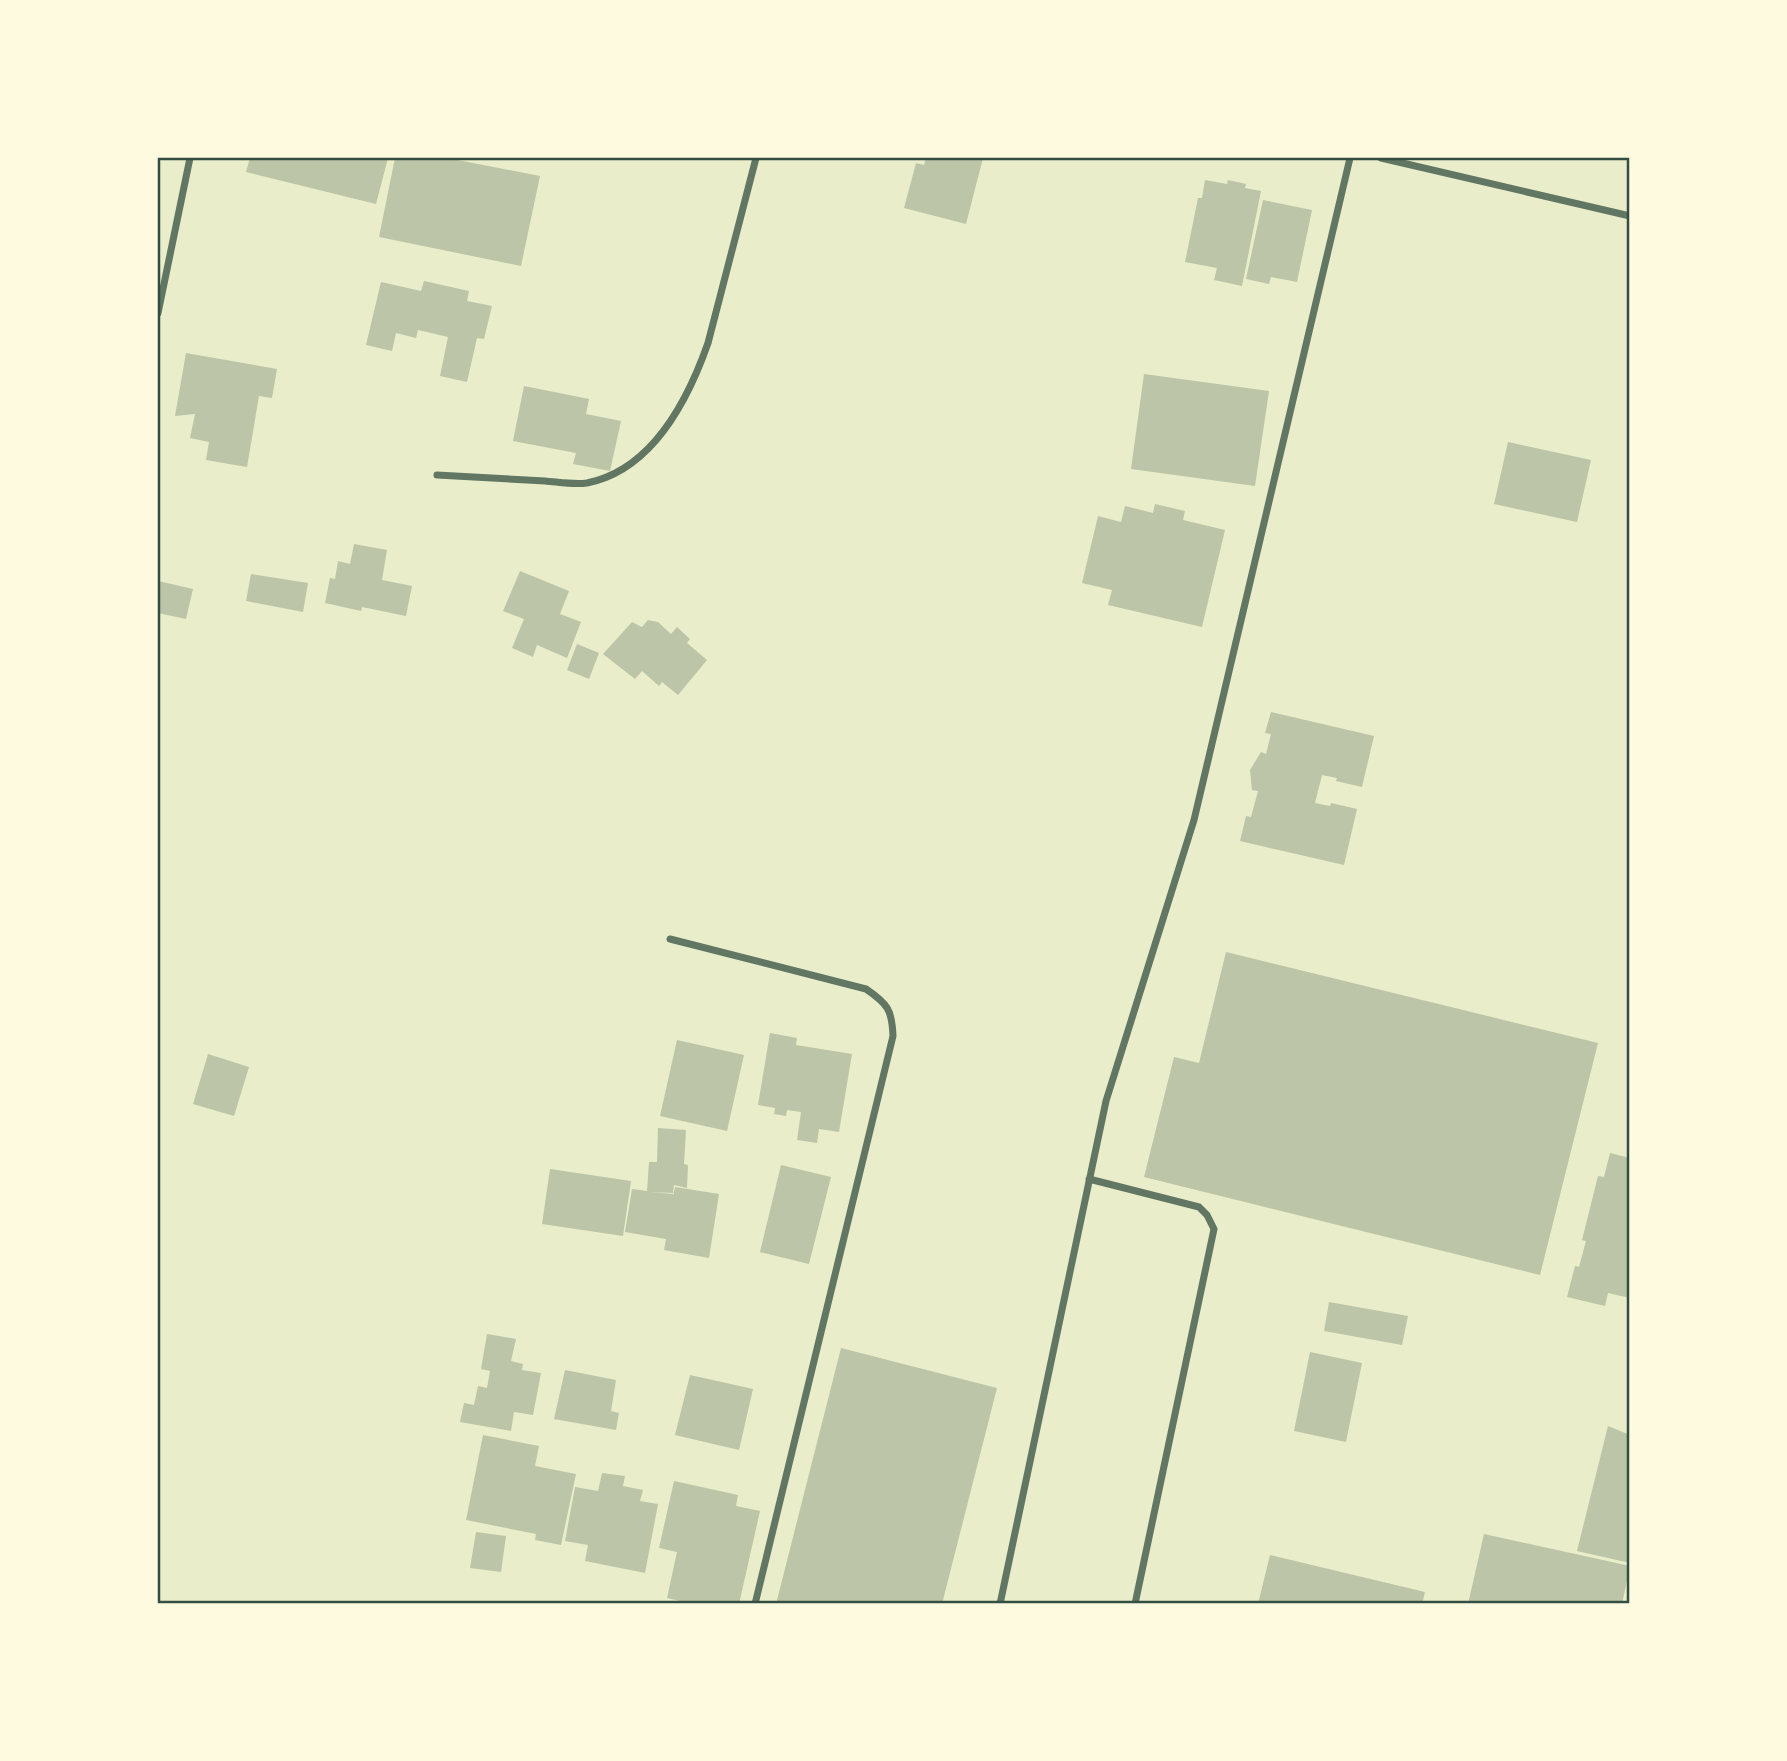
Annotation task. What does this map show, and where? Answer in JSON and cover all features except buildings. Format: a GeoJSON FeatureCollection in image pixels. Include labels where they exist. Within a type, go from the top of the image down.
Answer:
{"type":"FeatureCollection","features":[{"type":"Feature","properties":{"kind":"street"},"geometry":{"type":"LineString","coordinates":[[158,313],[190,158]]}},
{"type":"Feature","properties":{"kind":"street"},"geometry":{"type":"LineString","coordinates":[[438,475],[585,483],[620,472],[654,442],[678,410],[701,363],[756,158]]}},
{"type":"Feature","properties":{"kind":"street"},"geometry":{"type":"LineString","coordinates":[[1000,1604],[1106,1101],[1194,820],[1350,158]]}},
{"type":"Feature","properties":{"kind":"street"},"geometry":{"type":"LineString","coordinates":[[1381,158],[1629,216]]}},
{"type":"Feature","properties":{"kind":"street"},"geometry":{"type":"LineString","coordinates":[[670,939],[866,989],[882,1000],[892,1015],[893,1036],[755,1604]]}},
{"type":"Feature","properties":{"kind":"street"},"geometry":{"type":"LineString","coordinates":[[1089,1179],[1199,1207],[1208,1215],[1214,1229],[1135,1604]]}}]}
